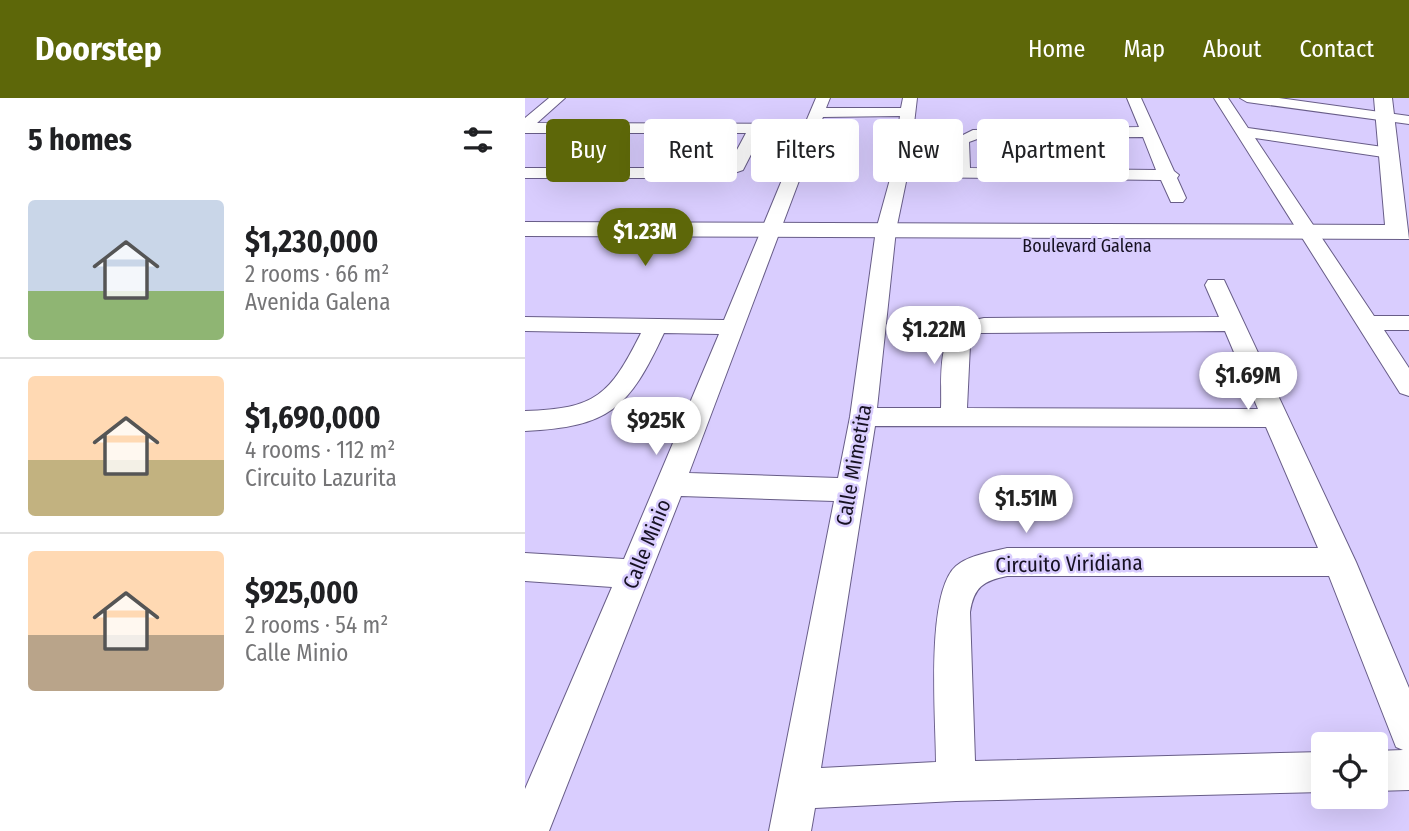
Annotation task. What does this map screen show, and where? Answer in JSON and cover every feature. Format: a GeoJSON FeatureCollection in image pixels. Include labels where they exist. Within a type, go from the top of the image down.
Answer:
{"type":"FeatureCollection","features":[{"type":"Feature","properties":{"kind":"street"},"geometry":{"type":"LineString","coordinates":[[525,127],[558,98]]}},
{"type":"Feature","properties":{"kind":"street"},"geometry":{"type":"LineString","coordinates":[[1221,98],[1409,387]]}},
{"type":"Feature","properties":{"kind":"street"},"geometry":{"type":"LineString","coordinates":[[1247,98],[1384,108],[1409,120]]}},
{"type":"Feature","properties":{"kind":"street"},"geometry":{"type":"LineString","coordinates":[[796,119],[818,113],[909,105]]}},
{"type":"Feature","properties":{"kind":"street"},"geometry":{"type":"LineString","coordinates":[[1137,105],[1170,176],[1177,198]]}},
{"type":"Feature","properties":{"kind":"street"},"geometry":{"type":"LineString","coordinates":[[1384,108],[1389,153],[1405,237]]}},
{"type":"Feature","properties":{"kind":"street","name":"Calle Minio"},"geometry":{"type":"LineString","coordinates":[[528,831],[635,574],[818,113]]}},
{"type":"Feature","properties":{"kind":"street"},"geometry":{"type":"LineString","coordinates":[[525,127],[751,130]]}},
{"type":"Feature","properties":{"kind":"street"},"geometry":{"type":"LineString","coordinates":[[963,140],[971,134],[985,131],[1150,132]]}},
{"type":"Feature","properties":{"kind":"street"},"geometry":{"type":"LineString","coordinates":[[1243,132],[1389,153]]}},
{"type":"Feature","properties":{"kind":"street"},"geometry":{"type":"LineString","coordinates":[[525,173],[720,173],[737,166],[751,139]]}},
{"type":"Feature","properties":{"kind":"street"},"geometry":{"type":"LineString","coordinates":[[963,172],[1170,176]]}},
{"type":"Feature","properties":{"kind":"street","name":"Calle Mimetita"},"geometry":{"type":"LineString","coordinates":[[790,831],[863,417],[885,237],[898,182]]}},
{"type":"Feature","properties":{"kind":"street"},"geometry":{"type":"LineString","coordinates":[[525,229],[769,237]]}},
{"type":"Feature","properties":{"kind":"street"},"geometry":{"type":"LineString","coordinates":[[525,245],[769,237]]}},
{"type":"Feature","properties":{"kind":"street","name":"Boulevard Galena"},"geometry":{"type":"LineString","coordinates":[[769,237],[1312,240],[1405,237]]}},
{"type":"Feature","properties":{"kind":"street"},"geometry":{"type":"LineString","coordinates":[[1216,285],[1340,562],[1409,734]]}},
{"type":"Feature","properties":{"kind":"street"},"geometry":{"type":"LineString","coordinates":[[1366,323],[1409,323]]}},
{"type":"Feature","properties":{"kind":"street"},"geometry":{"type":"LineString","coordinates":[[525,324],[734,327]]}},
{"type":"Feature","properties":{"kind":"street"},"geometry":{"type":"LineString","coordinates":[[525,421],[558,421],[577,417],[603,406],[619,393],[631,377],[657,324]]}},
{"type":"Feature","properties":{"kind":"street"},"geometry":{"type":"LineString","coordinates":[[954,419],[958,345],[965,331],[972,328],[984,325],[1233,324]]}},
{"type":"Feature","properties":{"kind":"street"},"geometry":{"type":"LineString","coordinates":[[863,417],[1276,418]]}},
{"type":"Feature","properties":{"kind":"street"},"geometry":{"type":"LineString","coordinates":[[671,484],[850,490]]}},
{"type":"Feature","properties":{"kind":"street","name":"Circuito Viridiana"},"geometry":{"type":"LineString","coordinates":[[956,780],[953,612],[957,589],[969,574],[985,566],[1007,562],[1340,562]]}},
{"type":"Feature","properties":{"kind":"street"},"geometry":{"type":"LineString","coordinates":[[526,569],[635,574]]}},
{"type":"Feature","properties":{"kind":"street"},"geometry":{"type":"LineString","coordinates":[[1388,771],[1409,770]]}},
{"type":"Feature","properties":{"kind":"street"},"geometry":{"type":"LineString","coordinates":[[798,789],[956,780],[1311,772]]}}]}
